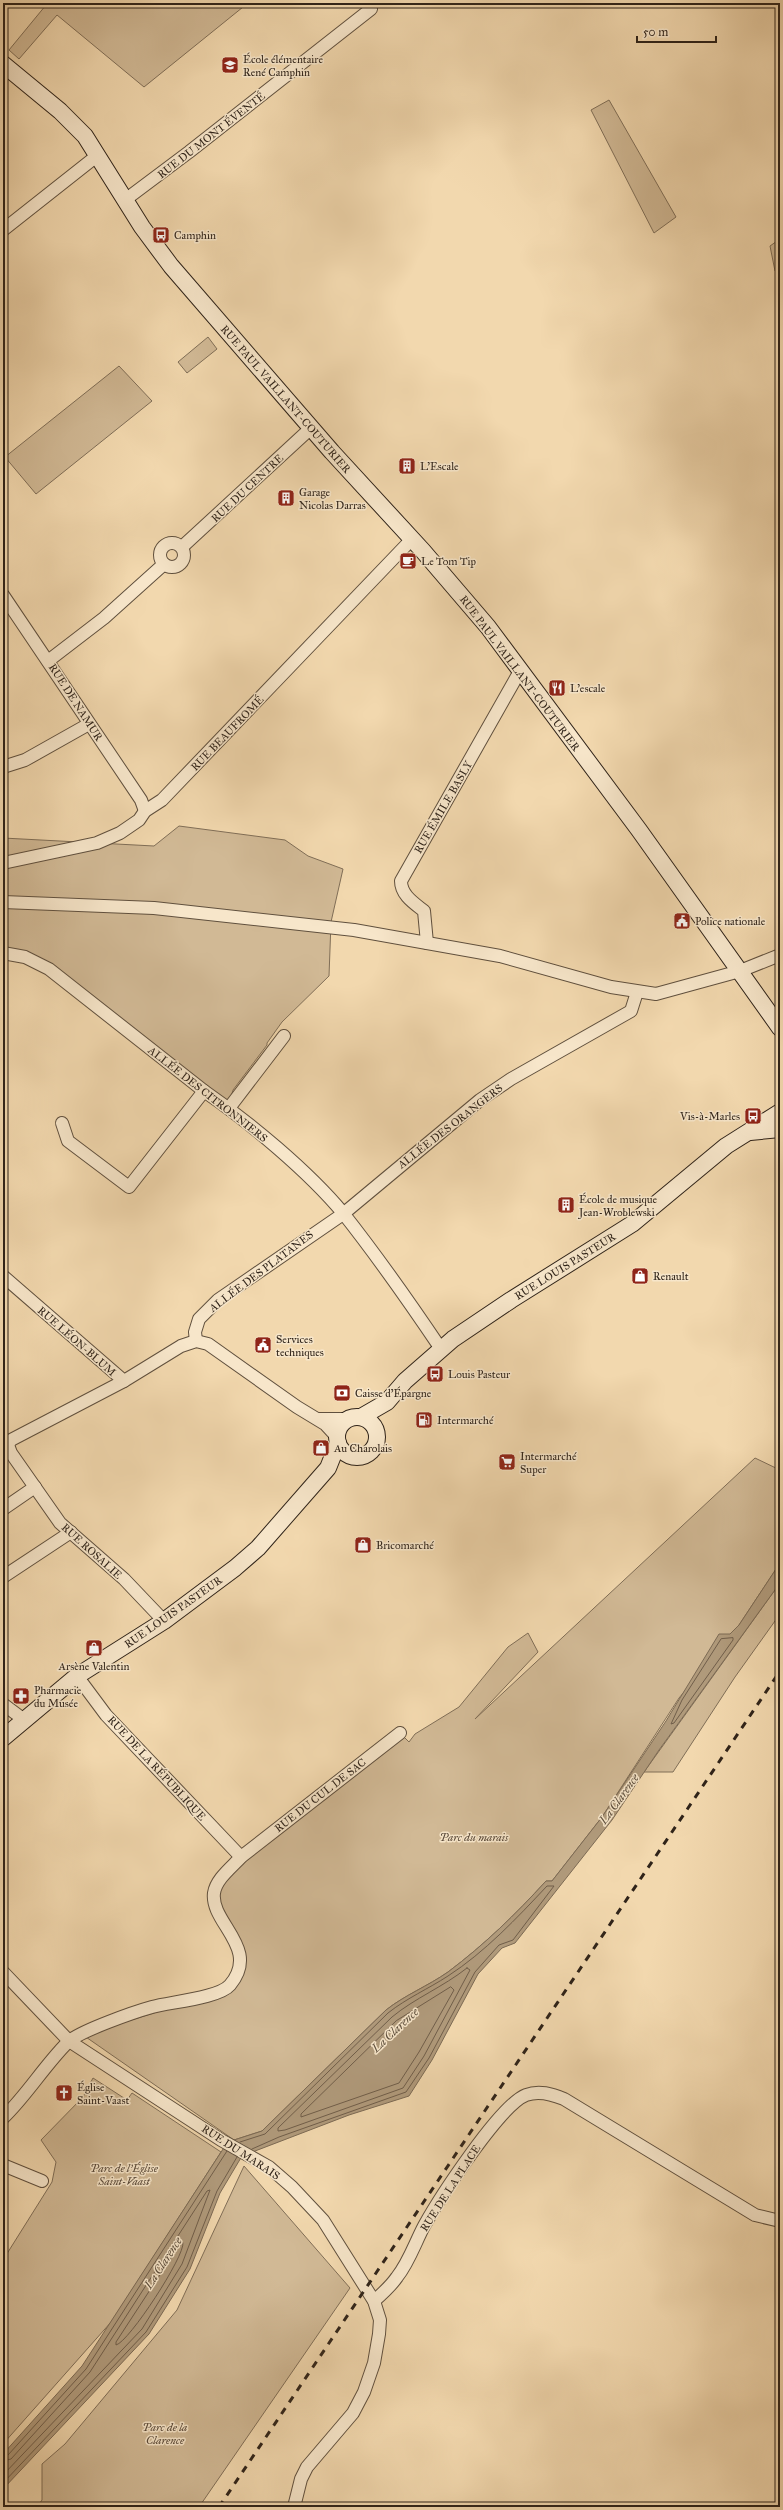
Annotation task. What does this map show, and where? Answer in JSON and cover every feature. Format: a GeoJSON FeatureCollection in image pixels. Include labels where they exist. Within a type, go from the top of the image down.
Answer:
{"type":"FeatureCollection","features":[{"type":"Feature","properties":{"kind":"main road","name":"RUE PAUL VAILLANT-COUTURIER"},"geometry":{"type":"LineString","coordinates":[[3,65],[60,111],[85,136],[125,200],[171,266],[311,428],[412,539],[488,628],[740,971],[780,1028]]}},
{"type":"Feature","properties":{"kind":"main road","name":"RUE LOUIS PASTEUR"},"geometry":{"type":"LineString","coordinates":[[377,1432],[387,1402],[405,1381],[441,1348],[504,1304],[632,1224],[726,1146],[780,1112]]}},
{"type":"Feature","properties":{"kind":"main road","name":"RUE LOUIS PASTEUR"},"geometry":{"type":"LineString","coordinates":[[747,1133],[780,1129]]}},
{"type":"Feature","properties":{"kind":"main road","name":"RUE LOUIS PASTEUR"},"geometry":{"type":"LineString","coordinates":[[355,1418],[387,1402]]}},
{"type":"Feature","properties":{"kind":"main road"},"geometry":{"type":"LineString","coordinates":[[355,1418],[371,1422],[377,1432],[377,1442],[372,1451],[359,1457],[342,1451],[338,1440],[340,1426],[355,1418]]}},
{"type":"Feature","properties":{"kind":"main road","name":"RUE LOUIS PASTEUR"},"geometry":{"type":"LineString","coordinates":[[328,1468],[338,1440]]}},
{"type":"Feature","properties":{"kind":"main road","name":"RUE LOUIS PASTEUR"},"geometry":{"type":"LineString","coordinates":[[3,1738],[23,1719],[77,1676],[164,1621],[216,1584],[258,1548],[328,1468],[350,1455]]}},
{"type":"Feature","properties":{"kind":"street","name":"RUE DU MONT ÉVENTÉ"},"geometry":{"type":"LineString","coordinates":[[125,200],[189,152],[371,9]]}},
{"type":"Feature","properties":{"kind":"street"},"geometry":{"type":"LineString","coordinates":[[3,230],[98,155]]}},
{"type":"Feature","properties":{"kind":"street","name":"RUE DU CENTRE"},"geometry":{"type":"LineString","coordinates":[[182,547],[311,428]]}},
{"type":"Feature","properties":{"kind":"street","name":"RUE BEAUFROMÉ"},"geometry":{"type":"LineString","coordinates":[[3,863],[97,843],[139,820],[145,811],[162,800],[412,539]]}},
{"type":"Feature","properties":{"kind":"street"},"geometry":{"type":"LineString","coordinates":[[171,543],[182,547],[184,556],[181,564],[172,567],[164,564],[160,553],[164,546],[171,543]]}},
{"type":"Feature","properties":{"kind":"street"},"geometry":{"type":"LineString","coordinates":[[48,660],[104,618],[164,564]]}},
{"type":"Feature","properties":{"kind":"street","name":"RUE DE NAMUR"},"geometry":{"type":"LineString","coordinates":[[3,595],[141,800],[145,811]]}},
{"type":"Feature","properties":{"kind":"street","name":"RUE ÉMILE BASLY"},"geometry":{"type":"LineString","coordinates":[[427,943],[424,912],[405,894],[401,888],[401,881],[520,671]]}},
{"type":"Feature","properties":{"kind":"street"},"geometry":{"type":"LineString","coordinates":[[3,767],[25,760],[89,724]]}},
{"type":"Feature","properties":{"kind":"street"},"geometry":{"type":"LineString","coordinates":[[3,902],[154,908],[354,930],[500,956],[572,978],[638,992],[666,992],[740,971],[780,954]]}},
{"type":"Feature","properties":{"kind":"street","name":"ALLÉE DES CITRONNIERS"},"geometry":{"type":"LineString","coordinates":[[3,953],[25,957],[49,970],[204,1091],[229,1108],[290,1161],[343,1214],[441,1348]]}},
{"type":"Feature","properties":{"kind":"street","name":"ALLÉE DES ORANGERS"},"geometry":{"type":"LineString","coordinates":[[343,1214],[480,1100],[517,1075],[631,1011],[638,992]]}},
{"type":"Feature","properties":{"kind":"street"},"geometry":{"type":"LineString","coordinates":[[229,1108],[284,1036]]}},
{"type":"Feature","properties":{"kind":"street"},"geometry":{"type":"LineString","coordinates":[[62,1123],[68,1141],[129,1187],[204,1091]]}},
{"type":"Feature","properties":{"kind":"street","name":"ALLÉE DES PLATANES"},"geometry":{"type":"LineString","coordinates":[[196,1341],[195,1332],[199,1319],[218,1300],[328,1222],[343,1214]]}},
{"type":"Feature","properties":{"kind":"street","name":"RUE LÉON-BLUM"},"geometry":{"type":"LineString","coordinates":[[3,1276],[124,1381],[181,1346],[196,1341]]}},
{"type":"Feature","properties":{"kind":"street"},"geometry":{"type":"LineString","coordinates":[[196,1341],[208,1344],[325,1424],[338,1440]]}},
{"type":"Feature","properties":{"kind":"street","name":"RUE ROSALIE"},"geometry":{"type":"LineString","coordinates":[[124,1381],[11,1440],[8,1445],[11,1453],[60,1523],[124,1579],[164,1621]]}},
{"type":"Feature","properties":{"kind":"street"},"geometry":{"type":"LineString","coordinates":[[316,1419],[355,1418]]}},
{"type":"Feature","properties":{"kind":"street"},"geometry":{"type":"LineString","coordinates":[[3,1509],[35,1487]]}},
{"type":"Feature","properties":{"kind":"street"},"geometry":{"type":"LineString","coordinates":[[3,1577],[71,1532]]}},
{"type":"Feature","properties":{"kind":"street","name":"RUE DE LA RÉPUBLIQUE"},"geometry":{"type":"LineString","coordinates":[[77,1676],[106,1715],[241,1857]]}},
{"type":"Feature","properties":{"kind":"street"},"geometry":{"type":"LineString","coordinates":[[3,1704],[23,1719]]}},
{"type":"Feature","properties":{"kind":"street","name":"RUE DU CUL DE SAC"},"geometry":{"type":"LineString","coordinates":[[69,2041],[118,2018],[151,2007],[218,1993],[229,1986],[239,1963],[239,1949],[215,1904],[214,1893],[220,1879],[241,1857],[400,1733]]}},
{"type":"Feature","properties":{"kind":"street","name":"RUE DU MARAIS"},"geometry":{"type":"LineString","coordinates":[[3,1972],[69,2041],[221,2140],[273,2170],[292,2187],[323,2220],[374,2301]]}},
{"type":"Feature","properties":{"kind":"street"},"geometry":{"type":"LineString","coordinates":[[3,2118],[69,2041]]}},
{"type":"Feature","properties":{"kind":"street","name":"RUE DE LA PLACE"},"geometry":{"type":"LineString","coordinates":[[374,2301],[401,2272],[424,2226],[490,2130],[514,2101],[530,2094],[542,2093],[564,2098],[755,2215],[780,2221]]}},
{"type":"Feature","properties":{"kind":"street"},"geometry":{"type":"LineString","coordinates":[[3,2165],[42,2181]]}},
{"type":"Feature","properties":{"kind":"street"},"geometry":{"type":"LineString","coordinates":[[294,2507],[301,2480],[308,2467],[353,2413],[364,2392],[374,2363],[379,2334],[380,2320],[374,2301]]}},
{"type":"Feature","properties":{"kind":"green space"},"geometry":{"type":"Polygon","coordinates":[[[44,3],[248,3],[144,87],[57,15],[19,59],[9,50],[46,5],[44,3]]]}},
{"type":"Feature","properties":{"kind":"green space"},"geometry":{"type":"Polygon","coordinates":[[[609,100],[676,217],[654,233],[591,110],[609,100]]]}},
{"type":"Feature","properties":{"kind":"green space"},"geometry":{"type":"Polygon","coordinates":[[[780,239],[780,276],[775,271],[770,246],[780,239]]]}},
{"type":"Feature","properties":{"kind":"green space"},"geometry":{"type":"Polygon","coordinates":[[[208,337],[217,349],[187,373],[178,362],[208,337]]]}},
{"type":"Feature","properties":{"kind":"green space"},"geometry":{"type":"Polygon","coordinates":[[[119,366],[152,401],[36,494],[5,457],[119,366]]]}},
{"type":"Feature","properties":{"kind":"green space"},"geometry":{"type":"Polygon","coordinates":[[[179,826],[285,840],[308,856],[343,869],[331,922],[329,976],[282,1022],[267,1045],[233,1090],[227,1112],[37,965],[3,958],[3,838],[154,846],[179,826]]]}},
{"type":"Feature","properties":{"kind":"green space","name":"Parc du marais"},"geometry":{"type":"Polygon","coordinates":[[[755,1458],[780,1470],[780,1563],[739,1625],[679,1698],[602,1817],[552,1881],[546,1881],[487,1940],[448,1972],[386,2010],[262,2131],[234,2140],[83,2035],[218,1993],[239,1963],[215,1904],[220,1879],[400,1733],[409,1742],[415,1734],[459,1707],[508,1647],[528,1633],[538,1652],[475,1719],[755,1458]]]}},
{"type":"Feature","properties":{"kind":"green space"},"geometry":{"type":"Polygon","coordinates":[[[780,1583],[780,1614],[735,1677],[673,1772],[644,1772],[780,1583]]]}},
{"type":"Feature","properties":{"kind":"green space","name":"Parc de l'Église Saint-Vaast"},"geometry":{"type":"Polygon","coordinates":[[[93,2078],[127,2100],[132,2093],[221,2152],[112,2321],[3,2444],[3,2260],[52,2182],[56,2162],[41,2140],[83,2097],[93,2078]]]}},
{"type":"Feature","properties":{"kind":"green space","name":"Parc de la Clarence"},"geometry":{"type":"Polygon","coordinates":[[[244,2166],[350,2288],[199,2507],[37,2507],[42,2500],[42,2464],[65,2444],[177,2310],[244,2166]]]}},
{"type":"Feature","properties":{"kind":"water","name":"La Clarence"},"geometry":{"type":"Polygon","coordinates":[[[780,1563],[780,1583],[659,1750],[612,1820],[515,1943],[502,1948],[478,1974],[432,2060],[409,2096],[349,2115],[242,2156],[220,2193],[190,2269],[149,2334],[3,2489],[3,2454],[82,2366],[225,2146],[234,2140],[262,2131],[386,2010],[448,1972],[461,1962],[499,1929],[546,1881],[552,1881],[602,1817],[666,1721],[719,1634],[730,1634],[739,1625],[780,1563]]]}},
{"type":"Feature","properties":{"kind":"railway"},"geometry":{"type":"LineString","coordinates":[[219,2507],[780,1671]]}},
{"type":"Feature","properties":{"kind":"place","name":"École élémentaire René Camphin"},"geometry":{"type":"Point","coordinates":[230,65]}},
{"type":"Feature","properties":{"kind":"place","name":"Camphin"},"geometry":{"type":"Point","coordinates":[161,235]}},
{"type":"Feature","properties":{"kind":"place","name":"L'Escale"},"geometry":{"type":"Point","coordinates":[407,466]}},
{"type":"Feature","properties":{"kind":"place","name":"Garage Nicolas Darras"},"geometry":{"type":"Point","coordinates":[286,498]}},
{"type":"Feature","properties":{"kind":"place","name":"Le Tom Tip"},"geometry":{"type":"Point","coordinates":[408,561]}},
{"type":"Feature","properties":{"kind":"place","name":"L'escale"},"geometry":{"type":"Point","coordinates":[557,688]}},
{"type":"Feature","properties":{"kind":"place","name":"Police nationale"},"geometry":{"type":"Point","coordinates":[682,921]}},
{"type":"Feature","properties":{"kind":"place","name":"Vis-à-Marles"},"geometry":{"type":"Point","coordinates":[753,1116]}},
{"type":"Feature","properties":{"kind":"place","name":"École de musique Jean-Wroblewski"},"geometry":{"type":"Point","coordinates":[566,1205]}},
{"type":"Feature","properties":{"kind":"place","name":"Renault"},"geometry":{"type":"Point","coordinates":[640,1276]}},
{"type":"Feature","properties":{"kind":"place","name":"Services techniques"},"geometry":{"type":"Point","coordinates":[263,1345]}},
{"type":"Feature","properties":{"kind":"place","name":"Louis Pasteur"},"geometry":{"type":"Point","coordinates":[435,1374]}},
{"type":"Feature","properties":{"kind":"place","name":"Caisse d'Épargne"},"geometry":{"type":"Point","coordinates":[342,1393]}},
{"type":"Feature","properties":{"kind":"place","name":"Intermarché"},"geometry":{"type":"Point","coordinates":[424,1420]}},
{"type":"Feature","properties":{"kind":"place","name":"Au Charolais"},"geometry":{"type":"Point","coordinates":[321,1448]}},
{"type":"Feature","properties":{"kind":"place","name":"Intermarché Super"},"geometry":{"type":"Point","coordinates":[507,1462]}},
{"type":"Feature","properties":{"kind":"place","name":"Bricomarché"},"geometry":{"type":"Point","coordinates":[363,1545]}},
{"type":"Feature","properties":{"kind":"place","name":"Arsène Valentin"},"geometry":{"type":"Point","coordinates":[94,1648]}},
{"type":"Feature","properties":{"kind":"place","name":"Pharmacie du Musée"},"geometry":{"type":"Point","coordinates":[21,1696]}},
{"type":"Feature","properties":{"kind":"place","name":"Église Saint-Vaast"},"geometry":{"type":"Point","coordinates":[64,2093]}}]}
